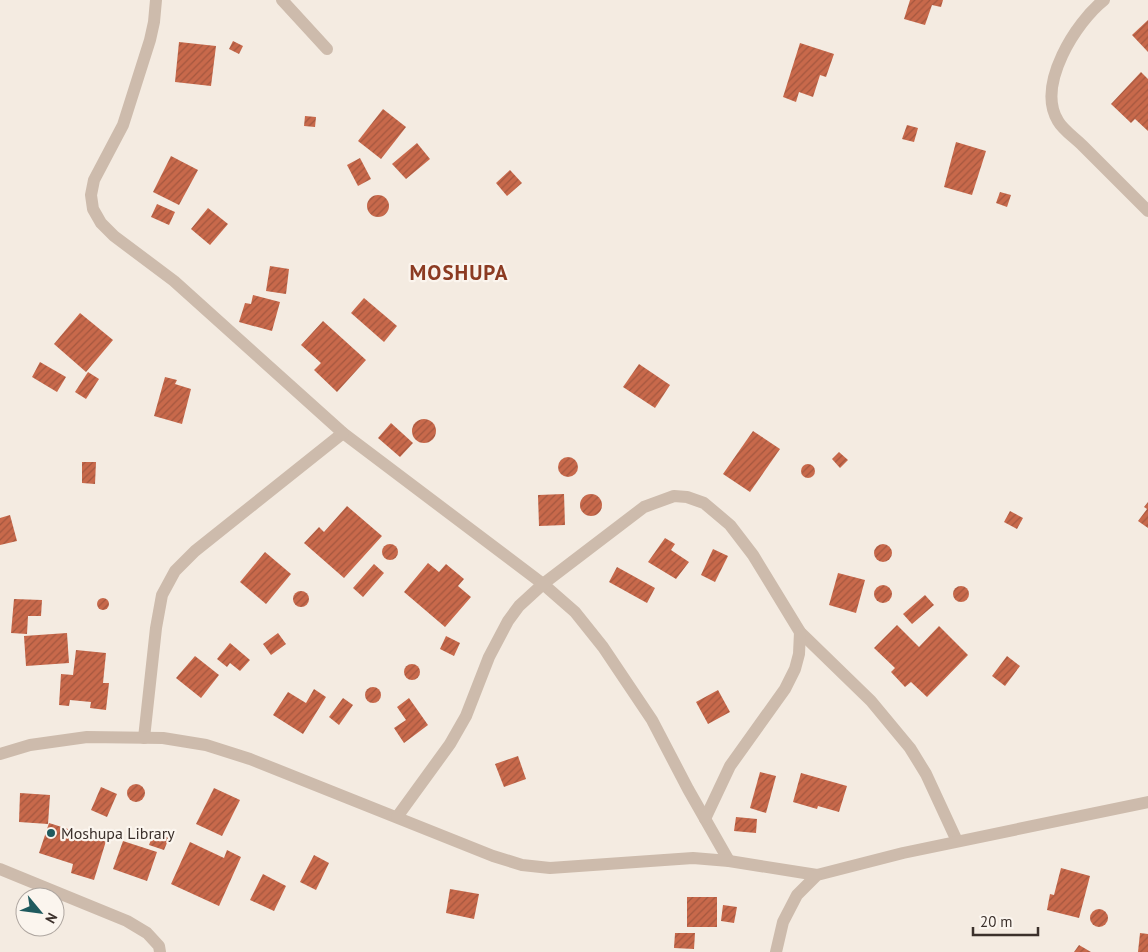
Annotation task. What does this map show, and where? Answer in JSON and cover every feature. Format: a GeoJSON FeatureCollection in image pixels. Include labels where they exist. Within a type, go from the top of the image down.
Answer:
{"type":"FeatureCollection","features":[{"type":"Feature","properties":{"kind":"street"},"geometry":{"type":"LineString","coordinates":[[156,0],[150,40],[123,125],[94,180],[91,195],[94,209],[101,223],[114,236],[174,281],[343,433],[543,584],[575,612],[603,647],[652,720],[729,861]]}},
{"type":"Feature","properties":{"kind":"street"},"geometry":{"type":"LineString","coordinates":[[282,0],[328,49]]}},
{"type":"Feature","properties":{"kind":"street"},"geometry":{"type":"LineString","coordinates":[[1104,0],[1077,28],[1065,48],[1055,75],[1051,100],[1058,121],[1148,210]]}},
{"type":"Feature","properties":{"kind":"street"},"geometry":{"type":"LineString","coordinates":[[144,738],[156,628],[162,595],[175,571],[195,551],[343,433]]}},
{"type":"Feature","properties":{"kind":"street"},"geometry":{"type":"LineString","coordinates":[[397,817],[450,744],[466,716],[489,657],[508,621],[519,606],[543,584],[644,507],[674,496],[687,497],[704,503],[730,525],[753,555],[800,632],[871,701],[910,748],[926,774],[957,842]]}},
{"type":"Feature","properties":{"kind":"street"},"geometry":{"type":"LineString","coordinates":[[705,818],[730,766],[785,689],[795,670],[799,654],[800,632]]}},
{"type":"Feature","properties":{"kind":"street"},"geometry":{"type":"LineString","coordinates":[[0,754],[30,745],[87,737],[163,738],[206,745],[250,759],[493,856],[522,864],[550,868],[693,858],[729,861],[816,874],[903,853],[1148,802]]}},
{"type":"Feature","properties":{"kind":"street"},"geometry":{"type":"LineString","coordinates":[[0,869],[127,920],[147,933],[159,946],[160,952]]}},
{"type":"Feature","properties":{"kind":"street"},"geometry":{"type":"LineString","coordinates":[[776,952],[783,922],[797,895],[816,874]]}},
{"type":"Feature","properties":{"kind":"building"},"geometry":{"type":"Polygon","coordinates":[[[910,0],[943,0],[941,7],[932,5],[925,25],[904,19],[910,0]]]}},
{"type":"Feature","properties":{"kind":"building"},"geometry":{"type":"Polygon","coordinates":[[[1148,20],[1148,52],[1132,35],[1148,20]]]}},
{"type":"Feature","properties":{"kind":"building"},"geometry":{"type":"Polygon","coordinates":[[[233,41],[243,46],[239,54],[229,49],[233,41]]]}},
{"type":"Feature","properties":{"kind":"building"},"geometry":{"type":"Polygon","coordinates":[[[179,42],[216,46],[211,86],[175,82],[179,42]]]}},
{"type":"Feature","properties":{"kind":"building"},"geometry":{"type":"Polygon","coordinates":[[[800,43],[834,54],[826,77],[820,75],[813,97],[799,92],[796,102],[783,97],[800,43]]]}},
{"type":"Feature","properties":{"kind":"building"},"geometry":{"type":"Polygon","coordinates":[[[1141,72],[1148,79],[1148,131],[1135,119],[1131,123],[1111,104],[1141,72]]]}},
{"type":"Feature","properties":{"kind":"building"},"geometry":{"type":"Polygon","coordinates":[[[383,109],[406,127],[381,159],[358,141],[383,109]]]}},
{"type":"Feature","properties":{"kind":"building"},"geometry":{"type":"Polygon","coordinates":[[[305,116],[316,117],[315,127],[304,126],[305,116]]]}},
{"type":"Feature","properties":{"kind":"building"},"geometry":{"type":"Polygon","coordinates":[[[907,125],[918,128],[914,142],[902,139],[907,125]]]}},
{"type":"Feature","properties":{"kind":"building"},"geometry":{"type":"Polygon","coordinates":[[[956,142],[986,151],[972,195],[944,187],[956,142]]]}},
{"type":"Feature","properties":{"kind":"building"},"geometry":{"type":"Polygon","coordinates":[[[417,143],[430,159],[406,179],[392,164],[417,143]]]}},
{"type":"Feature","properties":{"kind":"building"},"geometry":{"type":"Polygon","coordinates":[[[171,156],[198,170],[179,205],[153,192],[171,156]]]}},
{"type":"Feature","properties":{"kind":"building"},"geometry":{"type":"Polygon","coordinates":[[[360,158],[371,179],[358,186],[347,165],[360,158]]]}},
{"type":"Feature","properties":{"kind":"building"},"geometry":{"type":"Polygon","coordinates":[[[510,170],[522,183],[507,196],[496,183],[510,170]]]}},
{"type":"Feature","properties":{"kind":"building"},"geometry":{"type":"Polygon","coordinates":[[[1000,192],[1011,195],[1007,207],[996,203],[1000,192]]]}},
{"type":"Feature","properties":{"kind":"building"},"geometry":{"type":"Polygon","coordinates":[[[374,195],[382,195],[389,202],[389,210],[382,217],[374,217],[367,210],[367,202],[374,195]]]}},
{"type":"Feature","properties":{"kind":"building"},"geometry":{"type":"Polygon","coordinates":[[[157,204],[175,212],[169,225],[151,217],[157,204]]]}},
{"type":"Feature","properties":{"kind":"building"},"geometry":{"type":"Polygon","coordinates":[[[208,208],[228,224],[210,245],[191,229],[208,208]]]}},
{"type":"Feature","properties":{"kind":"building"},"geometry":{"type":"Polygon","coordinates":[[[270,266],[289,269],[286,294],[266,291],[270,266]]]}},
{"type":"Feature","properties":{"kind":"building"},"geometry":{"type":"Polygon","coordinates":[[[253,295],[280,302],[272,331],[239,322],[245,303],[251,304],[253,295]]]}},
{"type":"Feature","properties":{"kind":"building"},"geometry":{"type":"Polygon","coordinates":[[[364,298],[397,326],[384,342],[351,313],[364,298]]]}},
{"type":"Feature","properties":{"kind":"building"},"geometry":{"type":"Polygon","coordinates":[[[80,313],[113,340],[86,372],[54,344],[80,313]]]}},
{"type":"Feature","properties":{"kind":"building"},"geometry":{"type":"Polygon","coordinates":[[[323,321],[366,360],[337,392],[314,370],[321,363],[301,345],[323,321]]]}},
{"type":"Feature","properties":{"kind":"building"},"geometry":{"type":"Polygon","coordinates":[[[40,362],[66,377],[57,392],[32,377],[40,362]]]}},
{"type":"Feature","properties":{"kind":"building"},"geometry":{"type":"Polygon","coordinates":[[[639,364],[670,385],[655,408],[623,387],[639,364]]]}},
{"type":"Feature","properties":{"kind":"building"},"geometry":{"type":"Polygon","coordinates":[[[88,372],[99,379],[86,399],[75,392],[88,372]]]}},
{"type":"Feature","properties":{"kind":"building"},"geometry":{"type":"Polygon","coordinates":[[[165,377],[177,380],[175,384],[191,389],[182,424],[154,416],[165,377]]]}},
{"type":"Feature","properties":{"kind":"building"},"geometry":{"type":"Polygon","coordinates":[[[424,419],[432,423],[436,431],[432,439],[424,443],[416,439],[412,431],[416,423],[424,419]]]}},
{"type":"Feature","properties":{"kind":"building"},"geometry":{"type":"Polygon","coordinates":[[[391,423],[413,443],[400,457],[378,438],[391,423]]]}},
{"type":"Feature","properties":{"kind":"building"},"geometry":{"type":"Polygon","coordinates":[[[753,431],[780,449],[750,492],[723,474],[753,431]]]}},
{"type":"Feature","properties":{"kind":"building"},"geometry":{"type":"Polygon","coordinates":[[[839,452],[848,460],[840,468],[832,459],[839,452]]]}},
{"type":"Feature","properties":{"kind":"building"},"geometry":{"type":"Polygon","coordinates":[[[568,457],[575,460],[578,467],[575,474],[568,477],[561,474],[558,467],[561,460],[568,457]]]}},
{"type":"Feature","properties":{"kind":"building"},"geometry":{"type":"Polygon","coordinates":[[[82,462],[96,462],[95,484],[82,483],[82,462]]]}},
{"type":"Feature","properties":{"kind":"building"},"geometry":{"type":"Polygon","coordinates":[[[805,464],[811,464],[815,471],[811,478],[805,478],[801,474],[801,468],[805,464]]]}},
{"type":"Feature","properties":{"kind":"building"},"geometry":{"type":"Polygon","coordinates":[[[564,494],[565,525],[539,526],[538,495],[564,494]]]}},
{"type":"Feature","properties":{"kind":"building"},"geometry":{"type":"Polygon","coordinates":[[[591,494],[599,497],[602,505],[599,513],[591,516],[583,513],[580,505],[583,497],[591,494]]]}},
{"type":"Feature","properties":{"kind":"building"},"geometry":{"type":"Polygon","coordinates":[[[1148,502],[1148,528],[1138,521],[1147,509],[1144,507],[1148,502]]]}},
{"type":"Feature","properties":{"kind":"building"},"geometry":{"type":"Polygon","coordinates":[[[347,506],[382,536],[344,578],[304,543],[319,527],[324,532],[347,506]]]}},
{"type":"Feature","properties":{"kind":"building"},"geometry":{"type":"Polygon","coordinates":[[[1010,511],[1023,518],[1017,529],[1004,522],[1010,511]]]}},
{"type":"Feature","properties":{"kind":"building"},"geometry":{"type":"Polygon","coordinates":[[[10,515],[17,541],[0,545],[0,518],[10,515]]]}},
{"type":"Feature","properties":{"kind":"building"},"geometry":{"type":"Polygon","coordinates":[[[665,538],[675,544],[671,550],[689,562],[676,579],[648,562],[665,538]]]}},
{"type":"Feature","properties":{"kind":"building"},"geometry":{"type":"Polygon","coordinates":[[[387,544],[393,544],[398,549],[396,558],[387,560],[382,555],[382,549],[387,544]]]}},
{"type":"Feature","properties":{"kind":"building"},"geometry":{"type":"Polygon","coordinates":[[[883,544],[889,547],[892,553],[889,559],[883,562],[877,559],[874,553],[877,547],[883,544]]]}},
{"type":"Feature","properties":{"kind":"building"},"geometry":{"type":"Polygon","coordinates":[[[713,549],[728,556],[715,582],[701,575],[713,549]]]}},
{"type":"Feature","properties":{"kind":"building"},"geometry":{"type":"Polygon","coordinates":[[[265,552],[291,574],[266,604],[240,582],[265,552]]]}},
{"type":"Feature","properties":{"kind":"building"},"geometry":{"type":"Polygon","coordinates":[[[428,563],[439,572],[446,564],[464,579],[458,586],[471,597],[445,627],[404,592],[428,563]]]}},
{"type":"Feature","properties":{"kind":"building"},"geometry":{"type":"Polygon","coordinates":[[[374,564],[384,573],[363,597],[353,588],[374,564]]]}},
{"type":"Feature","properties":{"kind":"building"},"geometry":{"type":"Polygon","coordinates":[[[617,567],[655,588],[647,603],[609,582],[617,567]]]}},
{"type":"Feature","properties":{"kind":"building"},"geometry":{"type":"Polygon","coordinates":[[[838,573],[865,580],[856,613],[829,605],[838,573]]]}},
{"type":"Feature","properties":{"kind":"building"},"geometry":{"type":"Polygon","coordinates":[[[883,585],[889,588],[892,594],[889,600],[883,603],[877,600],[874,594],[877,588],[883,585]]]}},
{"type":"Feature","properties":{"kind":"building"},"geometry":{"type":"Polygon","coordinates":[[[961,586],[967,588],[969,594],[967,600],[961,602],[955,600],[953,594],[955,588],[961,586]]]}},
{"type":"Feature","properties":{"kind":"building"},"geometry":{"type":"Polygon","coordinates":[[[298,591],[304,591],[309,596],[307,605],[298,607],[293,602],[293,596],[298,591]]]}},
{"type":"Feature","properties":{"kind":"building"},"geometry":{"type":"Polygon","coordinates":[[[925,595],[934,605],[912,624],[903,614],[925,595]]]}},
{"type":"Feature","properties":{"kind":"building"},"geometry":{"type":"Polygon","coordinates":[[[101,598],[105,598],[109,604],[105,610],[101,610],[97,606],[97,602],[101,598]]]}},
{"type":"Feature","properties":{"kind":"building"},"geometry":{"type":"Polygon","coordinates":[[[14,599],[42,600],[41,616],[28,616],[27,634],[11,633],[14,599]]]}},
{"type":"Feature","properties":{"kind":"building"},"geometry":{"type":"Polygon","coordinates":[[[897,625],[919,647],[939,626],[968,655],[927,697],[911,682],[905,687],[891,672],[895,668],[874,648],[897,625]]]}},
{"type":"Feature","properties":{"kind":"building"},"geometry":{"type":"Polygon","coordinates":[[[67,633],[69,663],[26,666],[24,636],[67,633]]]}},
{"type":"Feature","properties":{"kind":"building"},"geometry":{"type":"Polygon","coordinates":[[[278,633],[286,644],[271,655],[263,644],[278,633]]]}},
{"type":"Feature","properties":{"kind":"building"},"geometry":{"type":"Polygon","coordinates":[[[446,636],[460,643],[454,656],[440,649],[446,636]]]}},
{"type":"Feature","properties":{"kind":"building"},"geometry":{"type":"Polygon","coordinates":[[[230,643],[250,660],[240,671],[230,663],[227,667],[217,659],[230,643]]]}},
{"type":"Feature","properties":{"kind":"building"},"geometry":{"type":"Polygon","coordinates":[[[76,650],[106,653],[103,683],[109,683],[106,710],[90,708],[91,702],[70,700],[69,706],[59,705],[61,674],[73,675],[76,650]]]}},
{"type":"Feature","properties":{"kind":"building"},"geometry":{"type":"Polygon","coordinates":[[[195,656],[219,675],[201,698],[176,678],[195,656]]]}},
{"type":"Feature","properties":{"kind":"building"},"geometry":{"type":"Polygon","coordinates":[[[1007,656],[1020,666],[1005,686],[992,676],[1007,656]]]}},
{"type":"Feature","properties":{"kind":"building"},"geometry":{"type":"Polygon","coordinates":[[[409,664],[415,664],[420,669],[418,678],[409,680],[404,675],[404,669],[409,664]]]}},
{"type":"Feature","properties":{"kind":"building"},"geometry":{"type":"Polygon","coordinates":[[[370,687],[376,687],[381,692],[379,701],[370,703],[365,698],[365,692],[370,687]]]}},
{"type":"Feature","properties":{"kind":"building"},"geometry":{"type":"Polygon","coordinates":[[[314,689],[326,697],[303,734],[273,715],[288,692],[306,703],[314,689]]]}},
{"type":"Feature","properties":{"kind":"building"},"geometry":{"type":"Polygon","coordinates":[[[718,690],[730,712],[708,724],[696,702],[718,690]]]}},
{"type":"Feature","properties":{"kind":"building"},"geometry":{"type":"Polygon","coordinates":[[[343,698],[353,705],[339,725],[329,717],[343,698]]]}},
{"type":"Feature","properties":{"kind":"building"},"geometry":{"type":"Polygon","coordinates":[[[409,698],[428,725],[404,743],[394,728],[406,720],[397,707],[409,698]]]}},
{"type":"Feature","properties":{"kind":"building"},"geometry":{"type":"Polygon","coordinates":[[[518,756],[526,779],[504,787],[495,764],[518,756]]]}},
{"type":"Feature","properties":{"kind":"building"},"geometry":{"type":"Polygon","coordinates":[[[760,772],[776,776],[766,813],[750,808],[760,772]]]}},
{"type":"Feature","properties":{"kind":"building"},"geometry":{"type":"Polygon","coordinates":[[[801,773],[847,786],[839,812],[818,806],[817,809],[793,802],[801,773]]]}},
{"type":"Feature","properties":{"kind":"building"},"geometry":{"type":"Polygon","coordinates":[[[136,784],[144,789],[145,793],[140,801],[136,802],[128,797],[127,793],[132,785],[136,784]]]}},
{"type":"Feature","properties":{"kind":"building"},"geometry":{"type":"Polygon","coordinates":[[[101,787],[117,794],[107,817],[91,810],[101,787]]]}},
{"type":"Feature","properties":{"kind":"building"},"geometry":{"type":"Polygon","coordinates":[[[214,788],[240,800],[222,836],[196,824],[214,788]]]}},
{"type":"Feature","properties":{"kind":"building"},"geometry":{"type":"Polygon","coordinates":[[[20,793],[50,795],[48,824],[19,822],[20,793]]]}},
{"type":"Feature","properties":{"kind":"building"},"geometry":{"type":"Polygon","coordinates":[[[736,817],[757,819],[756,833],[734,831],[736,817]]]}},
{"type":"Feature","properties":{"kind":"building"},"geometry":{"type":"Polygon","coordinates":[[[49,823],[106,841],[94,880],[71,873],[73,864],[39,853],[49,823]]]}},
{"type":"Feature","properties":{"kind":"building"},"geometry":{"type":"Polygon","coordinates":[[[154,832],[169,838],[164,850],[149,845],[154,832]]]}},
{"type":"Feature","properties":{"kind":"building"},"geometry":{"type":"Polygon","coordinates":[[[123,841],[157,852],[147,881],[113,869],[123,841]]]}},
{"type":"Feature","properties":{"kind":"building"},"geometry":{"type":"Polygon","coordinates":[[[190,842],[224,858],[227,850],[241,857],[219,906],[171,884],[190,842]]]}},
{"type":"Feature","properties":{"kind":"building"},"geometry":{"type":"Polygon","coordinates":[[[314,855],[329,863],[316,890],[300,882],[314,855]]]}},
{"type":"Feature","properties":{"kind":"building"},"geometry":{"type":"Polygon","coordinates":[[[1061,868],[1090,876],[1079,918],[1047,910],[1050,894],[1054,895],[1061,868]]]}},
{"type":"Feature","properties":{"kind":"building"},"geometry":{"type":"Polygon","coordinates":[[[263,874],[286,886],[274,911],[250,900],[263,874]]]}},
{"type":"Feature","properties":{"kind":"building"},"geometry":{"type":"Polygon","coordinates":[[[450,889],[479,894],[474,919],[446,913],[450,889]]]}},
{"type":"Feature","properties":{"kind":"building"},"geometry":{"type":"Polygon","coordinates":[[[687,897],[717,897],[717,927],[687,927],[687,897]]]}},
{"type":"Feature","properties":{"kind":"building"},"geometry":{"type":"Polygon","coordinates":[[[723,905],[737,907],[734,923],[721,921],[723,905]]]}},
{"type":"Feature","properties":{"kind":"building"},"geometry":{"type":"Polygon","coordinates":[[[1099,909],[1105,912],[1108,918],[1105,924],[1099,927],[1093,924],[1090,918],[1093,912],[1099,909]]]}},
{"type":"Feature","properties":{"kind":"building"},"geometry":{"type":"Polygon","coordinates":[[[675,933],[695,933],[694,949],[674,948],[675,933]]]}},
{"type":"Feature","properties":{"kind":"building"},"geometry":{"type":"Polygon","coordinates":[[[1140,933],[1148,934],[1148,952],[1138,952],[1140,933]]]}},
{"type":"Feature","properties":{"kind":"building"},"geometry":{"type":"Polygon","coordinates":[[[1079,945],[1091,952],[1074,952],[1079,945]]]}},
{"type":"Feature","properties":{"kind":"place","name":"Moshupa Library"},"geometry":{"type":"Point","coordinates":[51,833]}},
{"type":"Feature","properties":{"kind":"district","name":"MOSHUPA"},"geometry":{"type":"Point","coordinates":[459,272]}}]}
